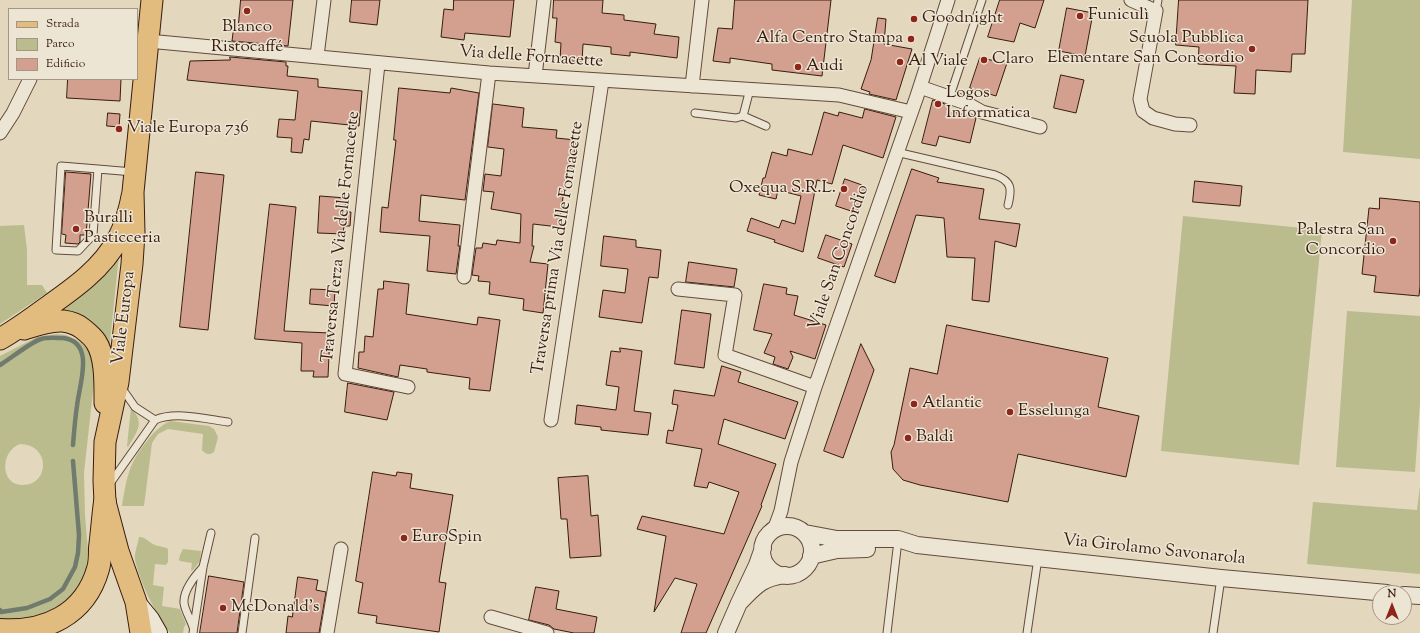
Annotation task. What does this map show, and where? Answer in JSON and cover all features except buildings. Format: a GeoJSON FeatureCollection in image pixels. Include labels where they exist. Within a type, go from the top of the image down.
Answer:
{"type":"FeatureCollection","features":[{"type":"Feature","properties":{"kind":"highway"},"geometry":{"type":"LineString","coordinates":[[0,630],[25,631],[53,624],[66,615],[85,596],[94,582],[99,568],[104,496]]}},
{"type":"Feature","properties":{"kind":"main road","name":"Viale Europa"},"geometry":{"type":"LineString","coordinates":[[105,442],[118,382],[133,249],[134,182],[141,63],[148,41],[152,0]]}},
{"type":"Feature","properties":{"kind":"main road","name":"Viale Europa"},"geometry":{"type":"LineString","coordinates":[[6,336],[92,273],[118,238],[128,215],[134,182]]}},
{"type":"Feature","properties":{"kind":"main road","name":"Viale Europa"},"geometry":{"type":"LineString","coordinates":[[6,336],[38,324],[62,321],[71,322],[78,325],[97,343],[104,373],[104,496],[118,551],[136,602],[141,633]]}},
{"type":"Feature","properties":{"kind":"main road","name":"Viale Europa"},"geometry":{"type":"LineString","coordinates":[[136,602],[150,619],[158,633]]}},
{"type":"Feature","properties":{"kind":"street"},"geometry":{"type":"LineString","coordinates":[[317,56],[324,0]]}},
{"type":"Feature","properties":{"kind":"street"},"geometry":{"type":"LineString","coordinates":[[535,76],[544,0]]}},
{"type":"Feature","properties":{"kind":"street"},"geometry":{"type":"LineString","coordinates":[[692,86],[702,0]]}},
{"type":"Feature","properties":{"kind":"street","name":"Viale San Concordio"},"geometry":{"type":"LineString","coordinates":[[726,633],[755,570],[764,541],[774,530],[781,511],[791,462],[815,387],[920,87],[948,0]]}},
{"type":"Feature","properties":{"kind":"street"},"geometry":{"type":"LineString","coordinates":[[1131,0],[1157,5],[1140,99],[1143,111],[1153,118],[1175,124],[1190,125]]}},
{"type":"Feature","properties":{"kind":"street","name":"Via delle Fornacette"},"geometry":{"type":"LineString","coordinates":[[148,41],[317,56],[378,64],[489,74],[839,95],[911,112]]}},
{"type":"Feature","properties":{"kind":"street","name":"Traversa Terza Via delle Fornacette"},"geometry":{"type":"LineString","coordinates":[[378,64],[345,374],[408,387]]}},
{"type":"Feature","properties":{"kind":"street"},"geometry":{"type":"LineString","coordinates":[[464,277],[489,74]]}},
{"type":"Feature","properties":{"kind":"street"},"geometry":{"type":"LineString","coordinates":[[0,133],[13,113],[30,80]]}},
{"type":"Feature","properties":{"kind":"street","name":"Traversa prima Via delle Fornacette"},"geometry":{"type":"LineString","coordinates":[[551,420],[602,81]]}},
{"type":"Feature","properties":{"kind":"street"},"geometry":{"type":"LineString","coordinates":[[920,87],[966,102],[982,112],[1040,127]]}},
{"type":"Feature","properties":{"kind":"street"},"geometry":{"type":"LineString","coordinates":[[678,290],[735,295],[725,355],[815,387]]}},
{"type":"Feature","properties":{"kind":"street"},"geometry":{"type":"LineString","coordinates":[[774,530],[780,527],[793,527],[805,533],[810,540],[812,548],[811,556]]}},
{"type":"Feature","properties":{"kind":"street","name":"Via Girolamo Savonarola"},"geometry":{"type":"LineString","coordinates":[[805,533],[837,539],[898,539],[917,545],[1221,578],[1372,592]]}},
{"type":"Feature","properties":{"kind":"street","name":"Via Girolamo Savonarola"},"geometry":{"type":"LineString","coordinates":[[811,556],[837,550],[897,549],[917,545]]}},
{"type":"Feature","properties":{"kind":"street"},"geometry":{"type":"LineString","coordinates":[[763,548],[763,555],[769,568],[779,574],[785,575]]}},
{"type":"Feature","properties":{"kind":"street"},"geometry":{"type":"LineString","coordinates":[[327,633],[341,550]]}},
{"type":"Feature","properties":{"kind":"street","name":"Viale San Concordio"},"geometry":{"type":"LineString","coordinates":[[739,603],[766,579],[796,574],[802,571],[809,562],[811,556]]}},
{"type":"Feature","properties":{"kind":"street"},"geometry":{"type":"LineString","coordinates":[[491,617],[547,633]]}},
{"type":"Feature","properties":{"kind":"lane"},"geometry":{"type":"LineString","coordinates":[[945,94],[952,90],[982,0]]}},
{"type":"Feature","properties":{"kind":"lane"},"geometry":{"type":"LineString","coordinates":[[743,116],[750,89]]}},
{"type":"Feature","properties":{"kind":"lane"},"geometry":{"type":"LineString","coordinates":[[695,113],[736,118],[743,116],[766,126]]}},
{"type":"Feature","properties":{"kind":"lane"},"geometry":{"type":"LineString","coordinates":[[896,152],[995,174],[1002,177],[1010,188],[1011,194],[1008,205]]}},
{"type":"Feature","properties":{"kind":"lane"},"geometry":{"type":"LineString","coordinates":[[98,169],[93,235],[78,251],[56,250],[61,166],[98,169],[134,182]]}},
{"type":"Feature","properties":{"kind":"lane"},"geometry":{"type":"LineString","coordinates":[[118,382],[135,407],[155,420]]}},
{"type":"Feature","properties":{"kind":"lane"},"geometry":{"type":"LineString","coordinates":[[104,496],[155,420],[173,415],[228,422]]}},
{"type":"Feature","properties":{"kind":"lane"},"geometry":{"type":"LineString","coordinates":[[194,631],[203,567],[211,533]]}},
{"type":"Feature","properties":{"kind":"lane"},"geometry":{"type":"LineString","coordinates":[[242,633],[255,538]]}},
{"type":"Feature","properties":{"kind":"lane"},"geometry":{"type":"LineString","coordinates":[[887,633],[897,549]]}},
{"type":"Feature","properties":{"kind":"lane"},"geometry":{"type":"LineString","coordinates":[[1027,633],[1038,558]]}},
{"type":"Feature","properties":{"kind":"lane"},"geometry":{"type":"LineString","coordinates":[[194,631],[184,604],[185,598],[195,576],[203,567]]}},
{"type":"Feature","properties":{"kind":"lane"},"geometry":{"type":"LineString","coordinates":[[1214,633],[1221,578]]}},
{"type":"Feature","properties":{"kind":"green space"},"geometry":{"type":"Polygon","coordinates":[[[1352,0],[1420,0],[1420,159],[1343,152],[1352,0]]]}},
{"type":"Feature","properties":{"kind":"green space"},"geometry":{"type":"Polygon","coordinates":[[[1183,216],[1322,230],[1299,465],[1161,451],[1183,216]]]}},
{"type":"Feature","properties":{"kind":"green space"},"geometry":{"type":"Polygon","coordinates":[[[24,225],[27,250],[27,285],[42,285],[47,293],[0,324],[0,226],[24,225]]]}},
{"type":"Feature","properties":{"kind":"green space"},"geometry":{"type":"Polygon","coordinates":[[[119,255],[109,351],[63,309],[63,306],[119,255]]]}},
{"type":"Feature","properties":{"kind":"green space"},"geometry":{"type":"Polygon","coordinates":[[[1347,311],[1420,316],[1420,403],[1415,472],[1336,467],[1347,311]]]}},
{"type":"Feature","properties":{"kind":"green space"},"geometry":{"type":"Polygon","coordinates":[[[57,334],[66,335],[77,340],[92,353],[95,373],[84,473],[88,551],[86,572],[76,591],[64,604],[42,619],[0,623],[0,356],[37,337],[57,334]],[[20,444],[13,448],[6,460],[6,474],[15,484],[31,484],[38,479],[42,472],[42,457],[30,446],[20,444]]]}},
{"type":"Feature","properties":{"kind":"green space"},"geometry":{"type":"Polygon","coordinates":[[[131,408],[136,413],[139,423],[128,447],[127,446],[131,408]]]}},
{"type":"Feature","properties":{"kind":"green space"},"geometry":{"type":"Polygon","coordinates":[[[170,421],[209,426],[214,429],[218,437],[214,452],[208,454],[202,450],[203,434],[168,429],[158,434],[152,443],[144,506],[122,506],[129,472],[136,456],[155,432],[170,421]]]}},
{"type":"Feature","properties":{"kind":"green space"},"geometry":{"type":"Polygon","coordinates":[[[1420,486],[1420,574],[1307,564],[1313,502],[1417,510],[1420,486]]]}},
{"type":"Feature","properties":{"kind":"green space"},"geometry":{"type":"Polygon","coordinates":[[[139,537],[145,538],[155,545],[168,549],[168,562],[166,565],[155,564],[153,585],[164,587],[162,606],[180,609],[186,624],[183,633],[170,633],[159,617],[149,598],[140,577],[135,559],[139,537]]]}},
{"type":"Feature","properties":{"kind":"green space"},"geometry":{"type":"Polygon","coordinates":[[[183,549],[201,551],[200,561],[191,571],[192,563],[179,560],[183,549]]]}},
{"type":"Feature","properties":{"kind":"waterway"},"geometry":{"type":"LineString","coordinates":[[0,365],[32,343],[44,338],[63,338],[73,341],[79,347],[83,366],[73,445]]}},
{"type":"Feature","properties":{"kind":"waterway"},"geometry":{"type":"LineString","coordinates":[[0,610],[1,612],[27,608],[50,599],[63,589],[75,567],[78,553],[79,535],[73,461]]}},
{"type":"Feature","properties":{"kind":"place","name":"Blanco Ristocaffé"},"geometry":{"type":"Point","coordinates":[247,11]}},
{"type":"Feature","properties":{"kind":"place","name":"Funiculì"},"geometry":{"type":"Point","coordinates":[1080,16]}},
{"type":"Feature","properties":{"kind":"place","name":"Goodnight"},"geometry":{"type":"Point","coordinates":[914,19]}},
{"type":"Feature","properties":{"kind":"place","name":"Alfa Centro Stampa"},"geometry":{"type":"Point","coordinates":[911,39]}},
{"type":"Feature","properties":{"kind":"place","name":"Scuola Pubblica Elementare San Concordio"},"geometry":{"type":"Point","coordinates":[1252,49]}},
{"type":"Feature","properties":{"kind":"place","name":"Claro"},"geometry":{"type":"Point","coordinates":[984,60]}},
{"type":"Feature","properties":{"kind":"place","name":"Al Viale"},"geometry":{"type":"Point","coordinates":[900,62]}},
{"type":"Feature","properties":{"kind":"place","name":"Audi"},"geometry":{"type":"Point","coordinates":[798,67]}},
{"type":"Feature","properties":{"kind":"place","name":"Logos Informatica"},"geometry":{"type":"Point","coordinates":[938,104]}},
{"type":"Feature","properties":{"kind":"place","name":"Viale Europa 736"},"geometry":{"type":"Point","coordinates":[119,129]}},
{"type":"Feature","properties":{"kind":"place","name":"Oxequa S.R.L."},"geometry":{"type":"Point","coordinates":[844,189]}},
{"type":"Feature","properties":{"kind":"place","name":"Buralli Pasticceria"},"geometry":{"type":"Point","coordinates":[76,229]}},
{"type":"Feature","properties":{"kind":"place","name":"Palestra San Concordio"},"geometry":{"type":"Point","coordinates":[1393,241]}},
{"type":"Feature","properties":{"kind":"place","name":"Atlantic"},"geometry":{"type":"Point","coordinates":[914,404]}},
{"type":"Feature","properties":{"kind":"place","name":"Esselunga"},"geometry":{"type":"Point","coordinates":[1010,412]}},
{"type":"Feature","properties":{"kind":"place","name":"Baldi"},"geometry":{"type":"Point","coordinates":[908,438]}},
{"type":"Feature","properties":{"kind":"place","name":"EuroSpin"},"geometry":{"type":"Point","coordinates":[404,538]}},
{"type":"Feature","properties":{"kind":"place","name":"McDonald's"},"geometry":{"type":"Point","coordinates":[223,608]}}]}
